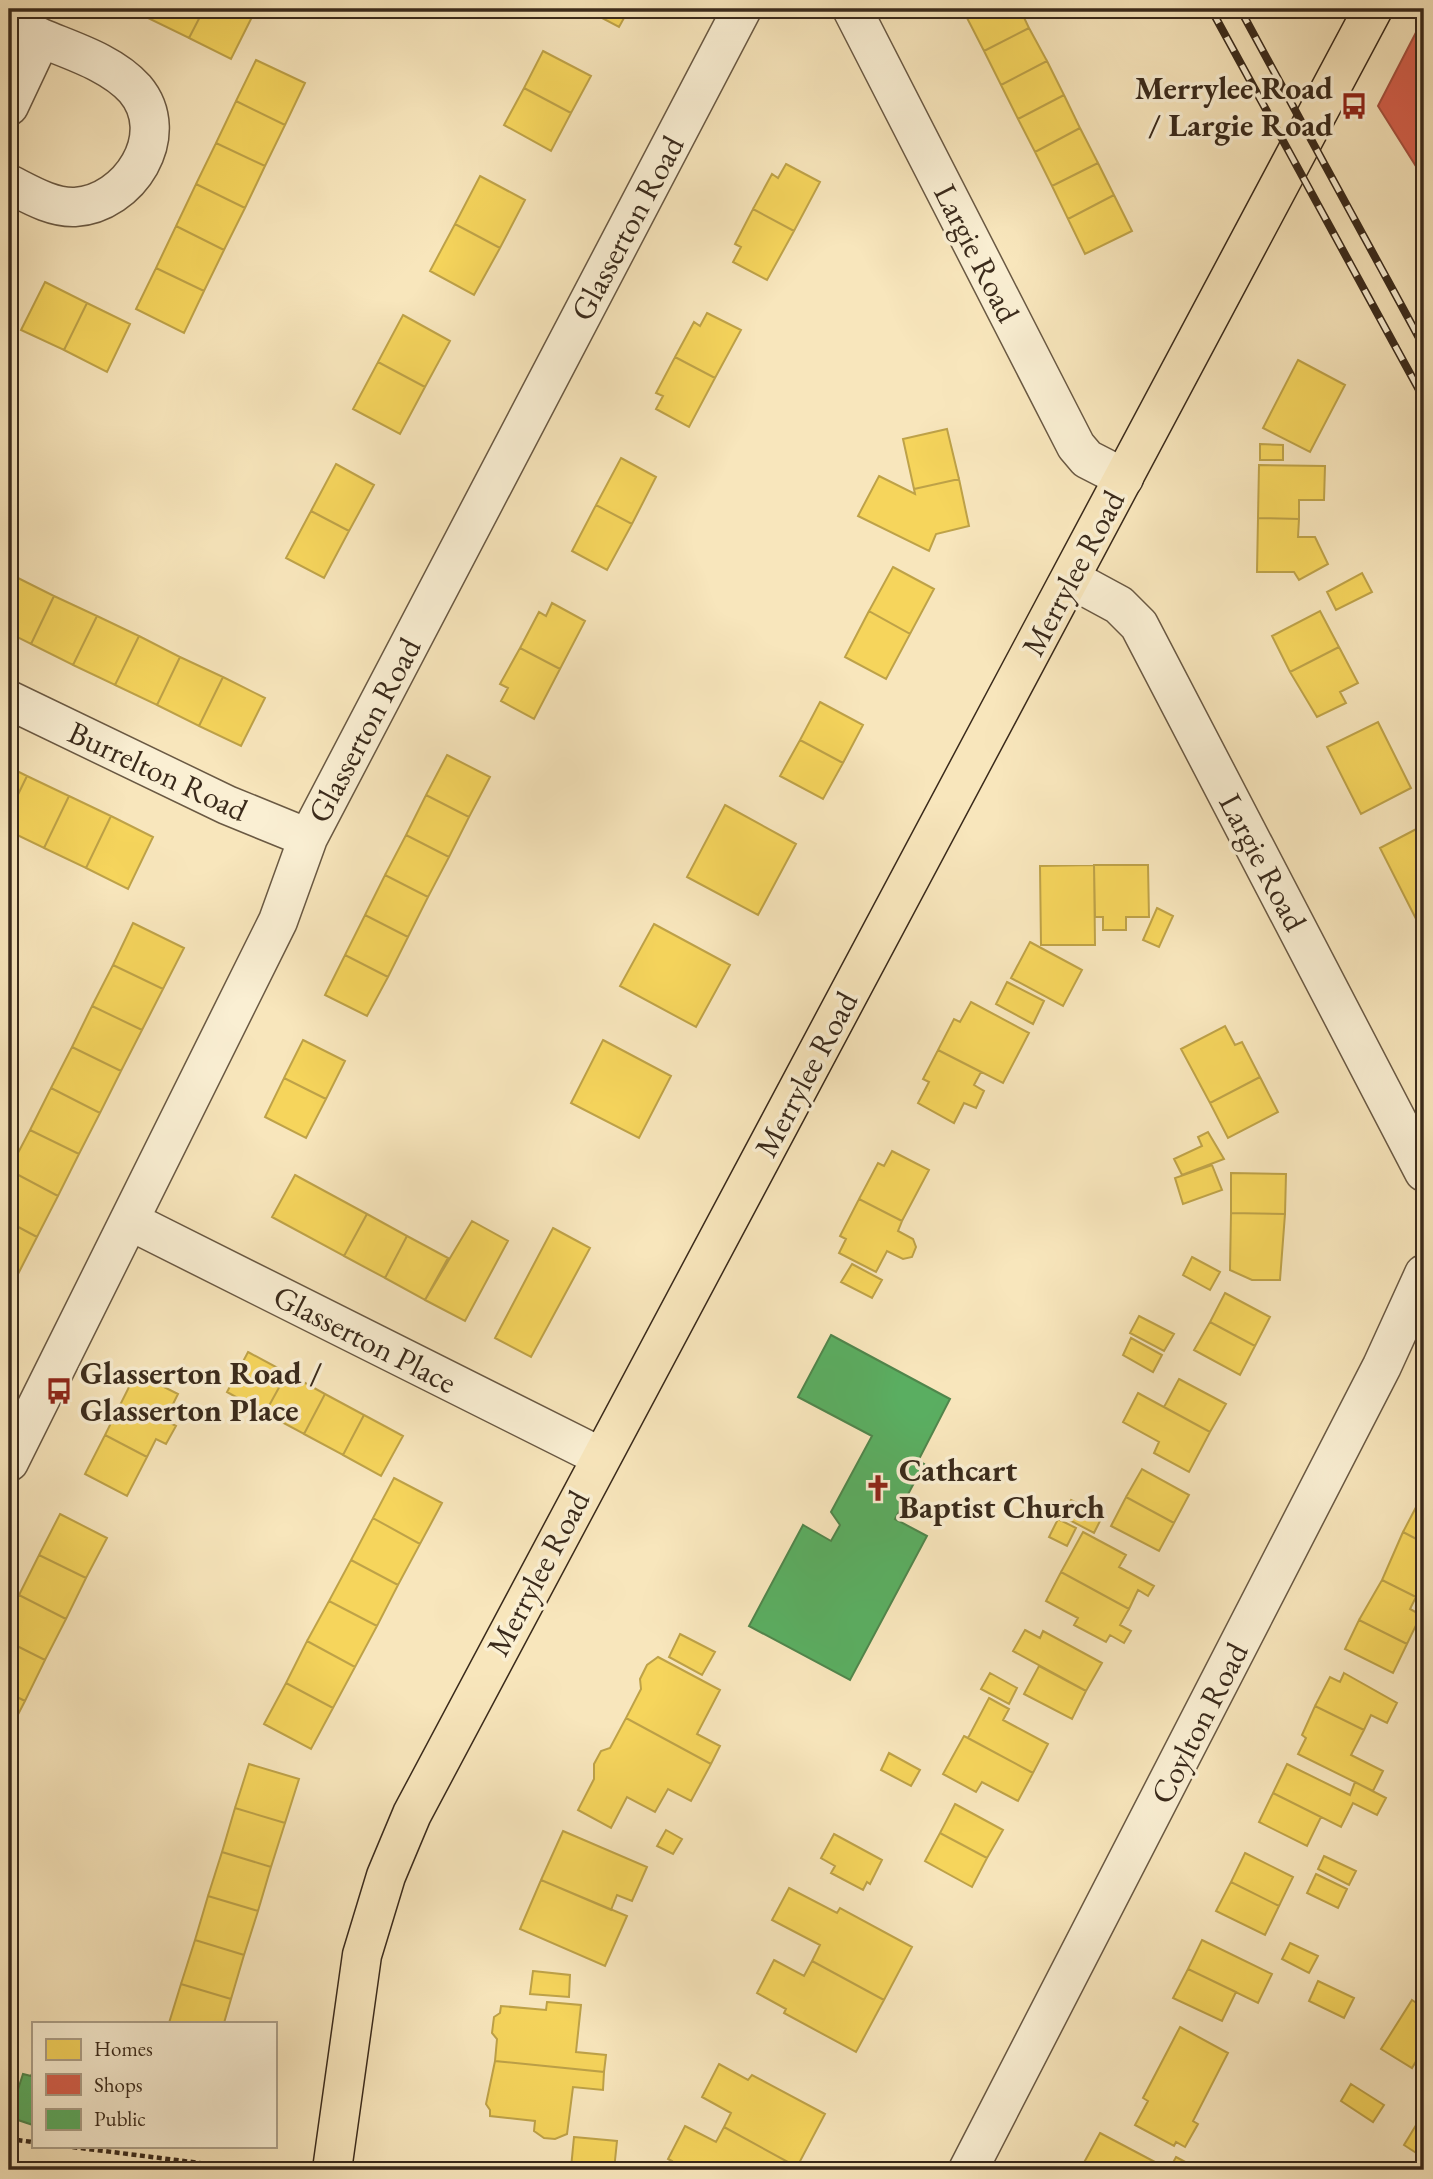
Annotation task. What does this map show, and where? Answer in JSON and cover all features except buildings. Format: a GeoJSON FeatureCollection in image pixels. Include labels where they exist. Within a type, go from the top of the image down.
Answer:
{"type":"FeatureCollection","features":[{"type":"Feature","properties":{"kind":"main road","name":"Merrylee Road"},"geometry":{"type":"LineString","coordinates":[[332,2170],[362,1955],[386,1876],[412,1814],[454,1730],[1071,579],[1369,10]]}},
{"type":"Feature","properties":{"kind":"street","name":"Glasserton Road"},"geometry":{"type":"LineString","coordinates":[[9,1462],[278,921],[308,838],[742,9]]}},
{"type":"Feature","properties":{"kind":"street","name":"Largie Road"},"geometry":{"type":"LineString","coordinates":[[852,9],[1076,446],[1087,459],[1124,478]]}},
{"type":"Feature","properties":{"kind":"street"},"geometry":{"type":"LineString","coordinates":[[9,106],[25,30],[104,66],[136,90],[146,107],[150,127],[147,148],[136,172],[121,189],[100,201],[74,207],[52,203],[9,184]]}},
{"type":"Feature","properties":{"kind":"street","name":"Largie Road"},"geometry":{"type":"LineString","coordinates":[[1071,579],[1119,605],[1139,625],[1424,1172]]}},
{"type":"Feature","properties":{"kind":"street","name":"Burrelton Road"},"geometry":{"type":"LineString","coordinates":[[9,699],[227,805],[308,838]]}},
{"type":"Feature","properties":{"kind":"street","name":"Glasserton Place"},"geometry":{"type":"LineString","coordinates":[[130,1221],[601,1457]]}},
{"type":"Feature","properties":{"kind":"street","name":"Coylton Road"},"geometry":{"type":"LineString","coordinates":[[968,2170],[1376,1378],[1424,1274]]}},
{"type":"Feature","properties":{"kind":"path"},"geometry":{"type":"LineString","coordinates":[[9,2139],[32,2142]]}},
{"type":"Feature","properties":{"kind":"path"},"geometry":{"type":"LineString","coordinates":[[80,2148],[256,2170]]}},
{"type":"Feature","properties":{"kind":"railway"},"geometry":{"type":"LineString","coordinates":[[1211,9],[1424,399]]}},
{"type":"Feature","properties":{"kind":"railway"},"geometry":{"type":"LineString","coordinates":[[1240,9],[1424,347]]}},
{"type":"Feature","properties":{"kind":"place","name":"Merrylee Road / Largie Road"},"geometry":{"type":"Point","coordinates":[1354,106]}},
{"type":"Feature","properties":{"kind":"place","name":"Glasserton Road / Glasserton Place"},"geometry":{"type":"Point","coordinates":[59,1391]}},
{"type":"Feature","properties":{"kind":"place","name":"Cathcart Baptist Church"},"geometry":{"type":"Point","coordinates":[878,1488]}}]}
